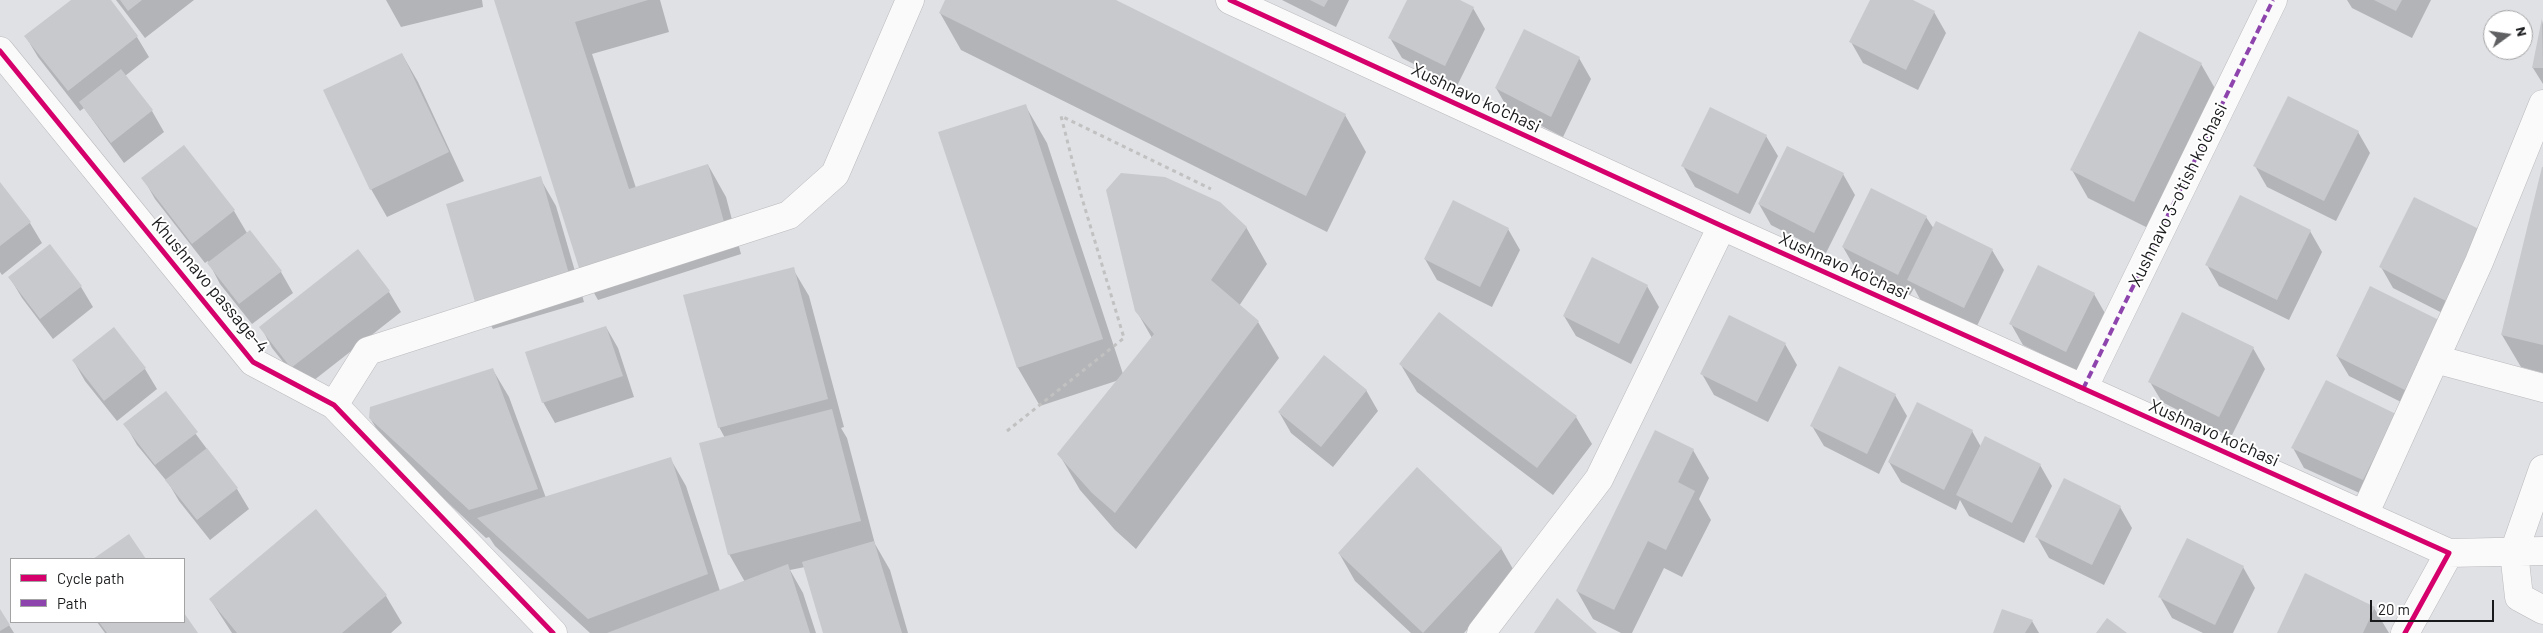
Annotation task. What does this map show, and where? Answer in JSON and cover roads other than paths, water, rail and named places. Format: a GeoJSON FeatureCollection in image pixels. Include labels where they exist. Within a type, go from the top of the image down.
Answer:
{"type":"FeatureCollection","features":[{"type":"Feature","properties":{"kind":"street"},"geometry":{"type":"LineString","coordinates":[[334,405],[368,351],[789,215],[835,174],[910,0]]}},
{"type":"Feature","properties":{"kind":"street","name":"Xushnavo ko'chasi"},"geometry":{"type":"LineString","coordinates":[[1230,0],[1722,226],[2449,553]]}},
{"type":"Feature","properties":{"kind":"street","name":"Xushnavo 3-o'tish ko'chasi"},"geometry":{"type":"LineString","coordinates":[[2083,389],[2273,0]]}},
{"type":"Feature","properties":{"kind":"street","name":"Khushnavo passage-4"},"geometry":{"type":"LineString","coordinates":[[0,51],[253,362],[334,405],[553,633]]}},
{"type":"Feature","properties":{"kind":"street"},"geometry":{"type":"LineString","coordinates":[[2364,515],[2479,262],[2543,104]]}},
{"type":"Feature","properties":{"kind":"street"},"geometry":{"type":"LineString","coordinates":[[1481,633],[1599,479],[1722,226]]}},
{"type":"Feature","properties":{"kind":"street"},"geometry":{"type":"LineString","coordinates":[[2435,359],[2543,388]]}},
{"type":"Feature","properties":{"kind":"street"},"geometry":{"type":"LineString","coordinates":[[2543,468],[2514,552],[2519,597],[2543,610]]}},
{"type":"Feature","properties":{"kind":"street"},"geometry":{"type":"LineString","coordinates":[[2405,633],[2449,553],[2543,551]]}}]}
